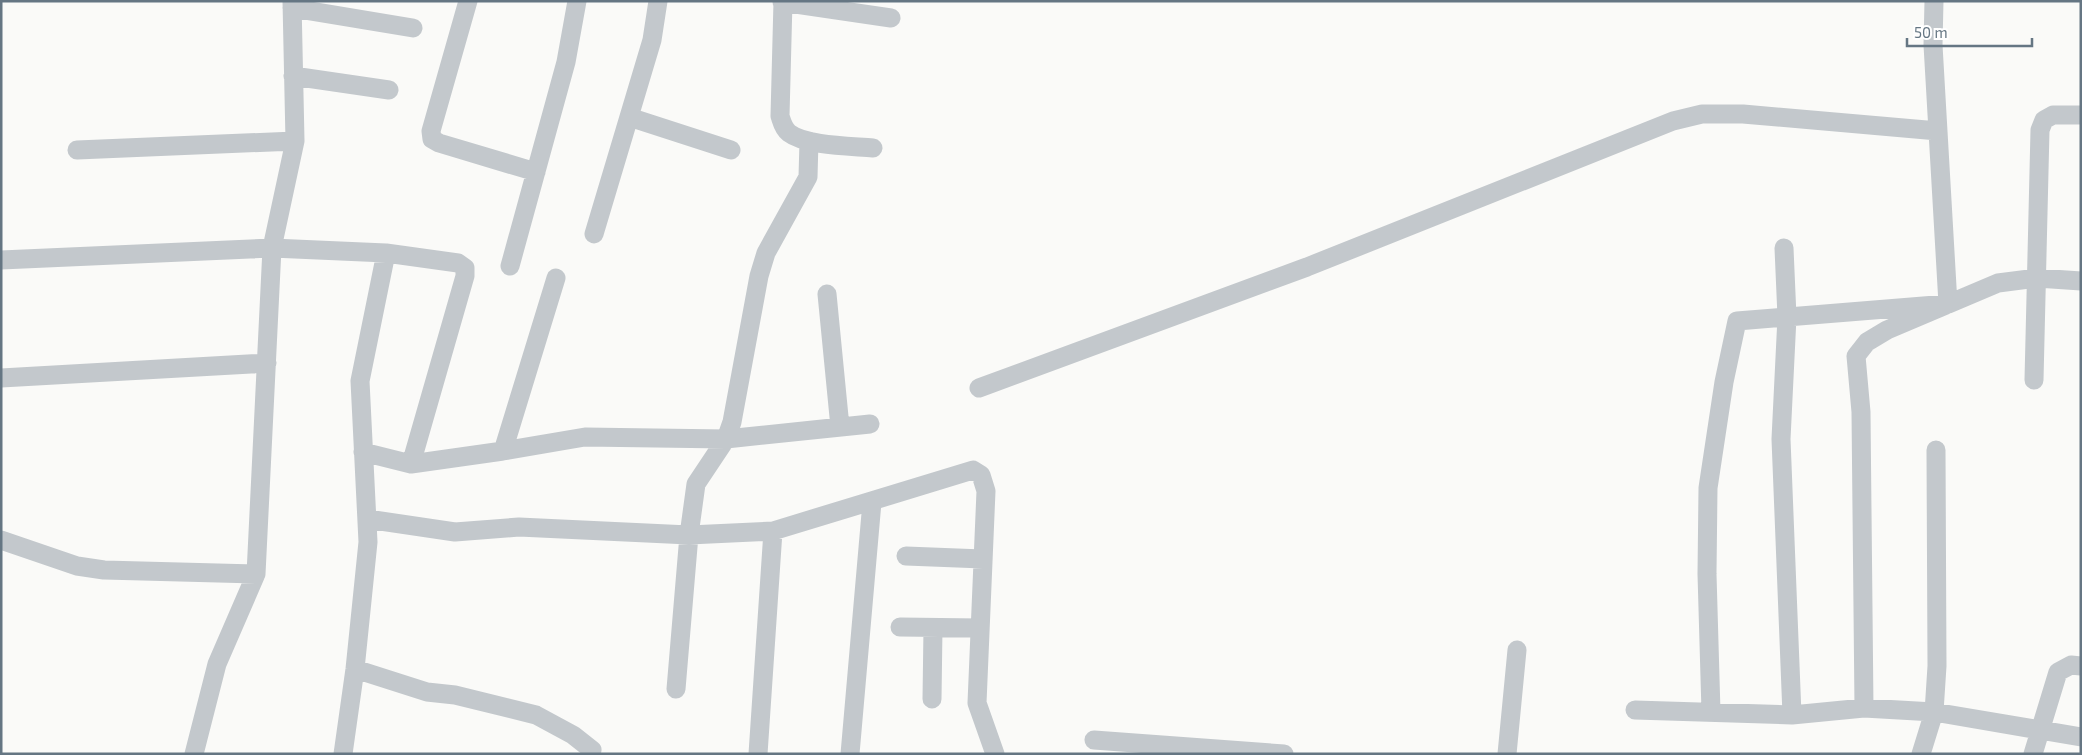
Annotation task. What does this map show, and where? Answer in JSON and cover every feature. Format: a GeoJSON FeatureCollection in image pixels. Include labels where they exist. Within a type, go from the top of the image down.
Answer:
{"type":"FeatureCollection","features":[{"type":"Feature","properties":{"kind":"street"},"geometry":{"type":"LineString","coordinates":[[468,1],[431,131],[432,139],[439,143],[536,172]]}},
{"type":"Feature","properties":{"kind":"street"},"geometry":{"type":"LineString","coordinates":[[510,266],[566,62],[577,1]]}},
{"type":"Feature","properties":{"kind":"street"},"geometry":{"type":"LineString","coordinates":[[594,234],[652,40],[658,1]]}},
{"type":"Feature","properties":{"kind":"street"},"geometry":{"type":"LineString","coordinates":[[1934,1],[1933,45],[1948,304]]}},
{"type":"Feature","properties":{"kind":"street"},"geometry":{"type":"LineString","coordinates":[[873,148],[809,141],[790,134],[783,127],[780,116],[782,2],[891,18]]}},
{"type":"Feature","properties":{"kind":"street"},"geometry":{"type":"LineString","coordinates":[[194,754],[217,664],[256,574],[268,363],[272,248],[295,142],[292,5],[413,28]]}},
{"type":"Feature","properties":{"kind":"street"},"geometry":{"type":"LineString","coordinates":[[294,76],[389,90]]}},
{"type":"Feature","properties":{"kind":"street"},"geometry":{"type":"LineString","coordinates":[[979,388],[1307,267],[1673,122],[1702,114],[1743,114],[1938,131]]}},
{"type":"Feature","properties":{"kind":"street"},"geometry":{"type":"LineString","coordinates":[[2034,380],[2040,130],[2044,120],[2053,115],[2081,114]]}},
{"type":"Feature","properties":{"kind":"street"},"geometry":{"type":"LineString","coordinates":[[629,117],[730,150]]}},
{"type":"Feature","properties":{"kind":"street"},"geometry":{"type":"LineString","coordinates":[[676,689],[689,535],[696,484],[726,439],[732,422],[758,276],[766,253],[808,177],[809,141]]}},
{"type":"Feature","properties":{"kind":"street"},"geometry":{"type":"LineString","coordinates":[[77,150],[295,142]]}},
{"type":"Feature","properties":{"kind":"street"},"geometry":{"type":"LineString","coordinates":[[1,260],[272,248],[386,253],[458,263],[465,268],[465,276],[411,464]]}},
{"type":"Feature","properties":{"kind":"street"},"geometry":{"type":"LineString","coordinates":[[1784,248],[1787,317],[1781,439],[1792,715]]}},
{"type":"Feature","properties":{"kind":"street"},"geometry":{"type":"LineString","coordinates":[[343,754],[366,575],[368,542],[360,381],[386,253]]}},
{"type":"Feature","properties":{"kind":"street"},"geometry":{"type":"LineString","coordinates":[[503,451],[556,278]]}},
{"type":"Feature","properties":{"kind":"street"},"geometry":{"type":"LineString","coordinates":[[1864,708],[1861,412],[1856,356],[1867,342],[1887,330],[1998,283],[2037,278],[2081,281]]}},
{"type":"Feature","properties":{"kind":"street"},"geometry":{"type":"LineString","coordinates":[[827,294],[840,427]]}},
{"type":"Feature","properties":{"kind":"street"},"geometry":{"type":"LineString","coordinates":[[1711,712],[1707,574],[1708,488],[1724,382],[1737,321],[1948,304]]}},
{"type":"Feature","properties":{"kind":"street"},"geometry":{"type":"LineString","coordinates":[[1,378],[268,363]]}},
{"type":"Feature","properties":{"kind":"street"},"geometry":{"type":"LineString","coordinates":[[364,452],[411,464],[585,438],[726,439],[870,424]]}},
{"type":"Feature","properties":{"kind":"street"},"geometry":{"type":"LineString","coordinates":[[1921,754],[1934,712],[1937,666],[1936,450]]}},
{"type":"Feature","properties":{"kind":"street"},"geometry":{"type":"LineString","coordinates":[[367,519],[454,532],[519,527],[689,535],[773,530],[872,502],[972,470],[981,475],[986,491],[977,703],[991,753]]}},
{"type":"Feature","properties":{"kind":"street"},"geometry":{"type":"LineString","coordinates":[[850,754],[872,502]]}},
{"type":"Feature","properties":{"kind":"street"},"geometry":{"type":"LineString","coordinates":[[758,754],[773,530]]}},
{"type":"Feature","properties":{"kind":"street"},"geometry":{"type":"LineString","coordinates":[[1,540],[76,566],[104,570],[256,574]]}},
{"type":"Feature","properties":{"kind":"street"},"geometry":{"type":"LineString","coordinates":[[906,556],[983,558]]}},
{"type":"Feature","properties":{"kind":"street"},"geometry":{"type":"LineString","coordinates":[[900,627],[980,628]]}},
{"type":"Feature","properties":{"kind":"street"},"geometry":{"type":"LineString","coordinates":[[932,699],[933,628]]}},
{"type":"Feature","properties":{"kind":"street"},"geometry":{"type":"LineString","coordinates":[[1507,754],[1518,650]]}},
{"type":"Feature","properties":{"kind":"street"},"geometry":{"type":"LineString","coordinates":[[2033,754],[2058,672],[2071,665],[2081,666]]}},
{"type":"Feature","properties":{"kind":"street"},"geometry":{"type":"LineString","coordinates":[[355,668],[427,692],[456,695],[536,715],[573,734],[592,750],[591,754]]}},
{"type":"Feature","properties":{"kind":"street"},"geometry":{"type":"LineString","coordinates":[[1635,710],[1792,715],[1864,708],[1934,712],[2081,737]]}},
{"type":"Feature","properties":{"kind":"street"},"geometry":{"type":"LineString","coordinates":[[1094,740],[1284,754]]}}]}
